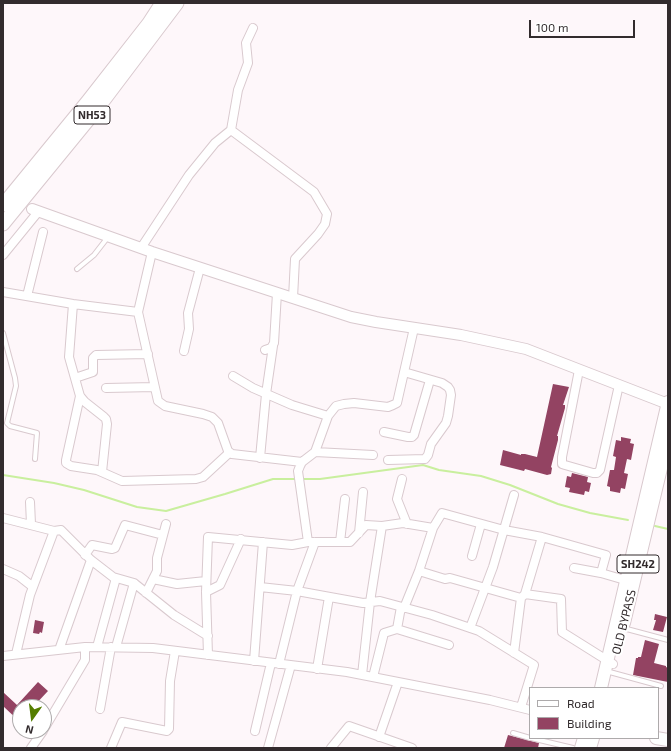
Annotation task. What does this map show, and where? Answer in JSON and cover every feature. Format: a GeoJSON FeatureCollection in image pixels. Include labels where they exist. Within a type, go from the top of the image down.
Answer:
{"type":"FeatureCollection","features":[{"type":"Feature","properties":{"kind":"highway","name":"NH53"},"geometry":{"type":"LineString","coordinates":[[3,205],[88,101],[162,3]]}},
{"type":"Feature","properties":{"kind":"highway","name":"NH53"},"geometry":{"type":"LineString","coordinates":[[3,224],[97,109],[177,3]]}},
{"type":"Feature","properties":{"kind":"main road"},"geometry":{"type":"LineString","coordinates":[[601,687],[609,667],[625,580],[668,403]]}},
{"type":"Feature","properties":{"kind":"main road","name":"OLD BYPASS"},"geometry":{"type":"LineString","coordinates":[[607,687],[609,667],[622,628],[668,439]]}},
{"type":"Feature","properties":{"kind":"street"},"geometry":{"type":"LineString","coordinates":[[140,248],[189,175],[215,143],[231,130],[238,90],[248,62],[246,43],[253,28]]}},
{"type":"Feature","properties":{"kind":"street"},"geometry":{"type":"LineString","coordinates":[[231,130],[314,192],[326,214],[324,224],[318,234],[295,259],[293,298]]}},
{"type":"Feature","properties":{"kind":"street"},"geometry":{"type":"LineString","coordinates":[[3,255],[35,211],[140,248],[351,317],[461,335],[526,349],[668,403]]}},
{"type":"Feature","properties":{"kind":"street"},"geometry":{"type":"LineString","coordinates":[[27,296],[44,232]]}},
{"type":"Feature","properties":{"kind":"street"},"geometry":{"type":"LineString","coordinates":[[152,252],[138,312],[158,401],[165,406],[203,414],[215,420],[218,423],[229,453]]}},
{"type":"Feature","properties":{"kind":"street"},"geometry":{"type":"LineString","coordinates":[[184,351],[189,329],[188,313],[200,268]]}},
{"type":"Feature","properties":{"kind":"street"},"geometry":{"type":"LineString","coordinates":[[3,292],[73,304],[138,312]]}},
{"type":"Feature","properties":{"kind":"street"},"geometry":{"type":"LineString","coordinates":[[260,458],[266,394],[273,346],[277,293]]}},
{"type":"Feature","properties":{"kind":"street"},"geometry":{"type":"LineString","coordinates":[[73,304],[68,352],[80,396],[85,402],[104,416],[106,420],[102,472]]}},
{"type":"Feature","properties":{"kind":"street"},"geometry":{"type":"LineString","coordinates":[[255,731],[312,542],[298,471],[302,462],[316,452],[328,416],[336,406],[354,403],[388,407],[397,403],[414,328]]}},
{"type":"Feature","properties":{"kind":"street"},"geometry":{"type":"LineString","coordinates":[[265,350],[273,346]]}},
{"type":"Feature","properties":{"kind":"street"},"geometry":{"type":"LineString","coordinates":[[74,378],[92,372],[93,358],[96,355],[148,354]]}},
{"type":"Feature","properties":{"kind":"street"},"geometry":{"type":"LineString","coordinates":[[579,370],[562,457],[562,464],[593,473],[600,470],[619,385]]}},
{"type":"Feature","properties":{"kind":"street"},"geometry":{"type":"LineString","coordinates":[[388,460],[425,458],[428,455],[431,444],[446,424],[448,416],[450,390],[446,384],[404,372]]}},
{"type":"Feature","properties":{"kind":"street"},"geometry":{"type":"LineString","coordinates":[[233,376],[266,394],[292,405],[328,416]]}},
{"type":"Feature","properties":{"kind":"street"},"geometry":{"type":"LineString","coordinates":[[384,432],[408,437],[414,436],[430,380]]}},
{"type":"Feature","properties":{"kind":"street"},"geometry":{"type":"LineString","coordinates":[[106,388],[154,387]]}},
{"type":"Feature","properties":{"kind":"street"},"geometry":{"type":"LineString","coordinates":[[80,396],[66,463],[71,466],[102,472],[117,479],[126,481],[196,479],[203,476],[229,453]]}},
{"type":"Feature","properties":{"kind":"street"},"geometry":{"type":"LineString","coordinates":[[316,452],[373,455]]}},
{"type":"Feature","properties":{"kind":"street"},"geometry":{"type":"LineString","coordinates":[[229,453],[302,462]]}},
{"type":"Feature","properties":{"kind":"street"},"geometry":{"type":"LineString","coordinates":[[402,479],[397,499],[407,524]]}},
{"type":"Feature","properties":{"kind":"street"},"geometry":{"type":"LineString","coordinates":[[359,532],[363,492]]}},
{"type":"Feature","properties":{"kind":"street"},"geometry":{"type":"LineString","coordinates":[[470,628],[493,567],[514,495]]}},
{"type":"Feature","properties":{"kind":"street"},"geometry":{"type":"LineString","coordinates":[[340,542],[345,499]]}},
{"type":"Feature","properties":{"kind":"street"},"geometry":{"type":"LineString","coordinates":[[30,502],[31,524]]}},
{"type":"Feature","properties":{"kind":"street"},"geometry":{"type":"LineString","coordinates":[[397,629],[403,608],[419,571],[433,528],[442,513],[606,555],[601,573]]}},
{"type":"Feature","properties":{"kind":"street"},"geometry":{"type":"LineString","coordinates":[[3,518],[54,531],[61,530],[88,557],[116,578],[134,583],[174,615],[208,636]]}},
{"type":"Feature","properties":{"kind":"street"},"geometry":{"type":"LineString","coordinates":[[208,655],[206,581],[208,537],[292,545],[312,542],[350,542],[366,525],[382,526],[403,523],[433,528]]}},
{"type":"Feature","properties":{"kind":"street"},"geometry":{"type":"LineString","coordinates":[[146,593],[157,569],[157,558],[166,524]]}},
{"type":"Feature","properties":{"kind":"street"},"geometry":{"type":"LineString","coordinates":[[472,556],[481,524]]}},
{"type":"Feature","properties":{"kind":"street"},"geometry":{"type":"LineString","coordinates":[[59,650],[92,545],[112,549],[114,548],[125,525],[163,534]]}},
{"type":"Feature","properties":{"kind":"street"},"geometry":{"type":"LineString","coordinates":[[362,675],[370,602],[382,526]]}},
{"type":"Feature","properties":{"kind":"street"},"geometry":{"type":"LineString","coordinates":[[16,654],[30,595],[54,531]]}},
{"type":"Feature","properties":{"kind":"street"},"geometry":{"type":"LineString","coordinates":[[514,653],[523,596],[542,538]]}},
{"type":"Feature","properties":{"kind":"street"},"geometry":{"type":"LineString","coordinates":[[206,592],[220,586],[241,539]]}},
{"type":"Feature","properties":{"kind":"street"},"geometry":{"type":"LineString","coordinates":[[254,661],[264,542]]}},
{"type":"Feature","properties":{"kind":"street"},"geometry":{"type":"LineString","coordinates":[[574,568],[601,573],[625,580]]}},
{"type":"Feature","properties":{"kind":"street"},"geometry":{"type":"LineString","coordinates":[[3,569],[19,576],[33,587]]}},
{"type":"Feature","properties":{"kind":"street"},"geometry":{"type":"LineString","coordinates":[[419,571],[445,579],[450,578],[485,589],[523,596],[561,599],[562,632],[609,667]]}},
{"type":"Feature","properties":{"kind":"street"},"geometry":{"type":"LineString","coordinates":[[96,647],[116,578]]}},
{"type":"Feature","properties":{"kind":"street"},"geometry":{"type":"LineString","coordinates":[[153,579],[177,584],[206,581]]}},
{"type":"Feature","properties":{"kind":"street"},"geometry":{"type":"LineString","coordinates":[[100,709],[114,647],[134,583]]}},
{"type":"Feature","properties":{"kind":"street"},"geometry":{"type":"LineString","coordinates":[[260,587],[297,591],[363,603],[380,602],[479,631],[534,665],[521,707]]}},
{"type":"Feature","properties":{"kind":"street"},"geometry":{"type":"LineString","coordinates":[[317,669],[329,597]]}},
{"type":"Feature","properties":{"kind":"street"},"geometry":{"type":"LineString","coordinates":[[373,678],[384,633],[397,629],[449,645]]}},
{"type":"Feature","properties":{"kind":"street"},"geometry":{"type":"LineString","coordinates":[[52,716],[85,660],[85,647]]}},
{"type":"Feature","properties":{"kind":"street"},"geometry":{"type":"LineString","coordinates":[[3,656],[85,647],[153,648],[362,675],[529,710]]}},
{"type":"Feature","properties":{"kind":"street"},"geometry":{"type":"LineString","coordinates":[[111,748],[122,722],[166,731],[169,729],[170,681],[176,651]]}},
{"type":"Feature","properties":{"kind":"street"},"geometry":{"type":"LineString","coordinates":[[268,748],[291,665]]}},
{"type":"Feature","properties":{"kind":"street"},"geometry":{"type":"LineString","coordinates":[[379,737],[398,682]]}},
{"type":"Feature","properties":{"kind":"street"},"geometry":{"type":"LineString","coordinates":[[331,748],[349,726],[412,748]]}},
{"type":"Feature","properties":{"kind":"street"},"geometry":{"type":"LineString","coordinates":[[31,748],[38,739]]}},
{"type":"Feature","properties":{"kind":"lane"},"geometry":{"type":"LineString","coordinates":[[77,269],[94,255],[109,236]]}},
{"type":"Feature","properties":{"kind":"lane"},"geometry":{"type":"LineString","coordinates":[[3,333],[16,386],[7,422],[10,426],[36,433],[35,459]]}},
{"type":"Feature","properties":{"kind":"lane"},"geometry":{"type":"LineString","coordinates":[[622,628],[668,640]]}},
{"type":"Feature","properties":{"kind":"lane"},"geometry":{"type":"LineString","coordinates":[[609,667],[661,686]]}},
{"type":"Feature","properties":{"kind":"lane"},"geometry":{"type":"LineString","coordinates":[[513,733],[529,737]]}},
{"type":"Feature","properties":{"kind":"lane"},"geometry":{"type":"LineString","coordinates":[[535,739],[573,748]]}},
{"type":"Feature","properties":{"kind":"building"},"geometry":{"type":"Polygon","coordinates":[[[553,384],[569,387],[563,405],[565,405],[565,408],[557,436],[558,440],[551,467],[551,474],[547,475],[525,469],[524,471],[500,465],[503,450],[521,455],[525,454],[537,457],[553,384]]]}},
{"type":"Feature","properties":{"kind":"building"},"geometry":{"type":"Polygon","coordinates":[[[621,437],[631,439],[630,443],[634,444],[631,460],[627,459],[624,473],[628,474],[625,489],[621,488],[620,493],[610,491],[610,487],[607,486],[610,470],[614,470],[616,457],[613,456],[616,440],[621,441],[621,437]]]}},
{"type":"Feature","properties":{"kind":"building"},"geometry":{"type":"Polygon","coordinates":[[[572,473],[588,477],[587,482],[591,483],[589,492],[585,491],[584,495],[569,492],[570,488],[565,487],[567,476],[571,477],[572,473]]]}},
{"type":"Feature","properties":{"kind":"building"},"geometry":{"type":"Polygon","coordinates":[[[655,614],[667,617],[663,632],[653,630],[656,620],[654,620],[655,614]]]}},
{"type":"Feature","properties":{"kind":"building"},"geometry":{"type":"Polygon","coordinates":[[[35,620],[44,622],[42,633],[33,633],[35,620]]]}},
{"type":"Feature","properties":{"kind":"building"},"geometry":{"type":"Polygon","coordinates":[[[645,640],[659,644],[654,663],[666,666],[668,668],[668,682],[633,675],[636,658],[641,657],[645,640]]]}},
{"type":"Feature","properties":{"kind":"building"},"geometry":{"type":"Polygon","coordinates":[[[38,682],[48,691],[40,699],[22,699],[38,682]]]}},
{"type":"Feature","properties":{"kind":"building"},"geometry":{"type":"Polygon","coordinates":[[[3,692],[12,700],[12,714],[3,706],[3,692]]]}},
{"type":"Feature","properties":{"kind":"building"},"geometry":{"type":"Polygon","coordinates":[[[508,735],[539,743],[538,748],[504,748],[508,735]]]}},
{"type":"Feature","properties":{"kind":"waterway"},"geometry":{"type":"LineString","coordinates":[[301,479],[320,479],[423,465],[439,470],[481,476],[510,485],[558,504],[590,513],[628,520]]}},
{"type":"Feature","properties":{"kind":"waterway"},"geometry":{"type":"LineString","coordinates":[[3,475],[54,483],[84,490],[137,507],[166,511],[273,479],[297,479]]}},
{"type":"Feature","properties":{"kind":"waterway"},"geometry":{"type":"LineString","coordinates":[[655,526],[668,529]]}}]}
